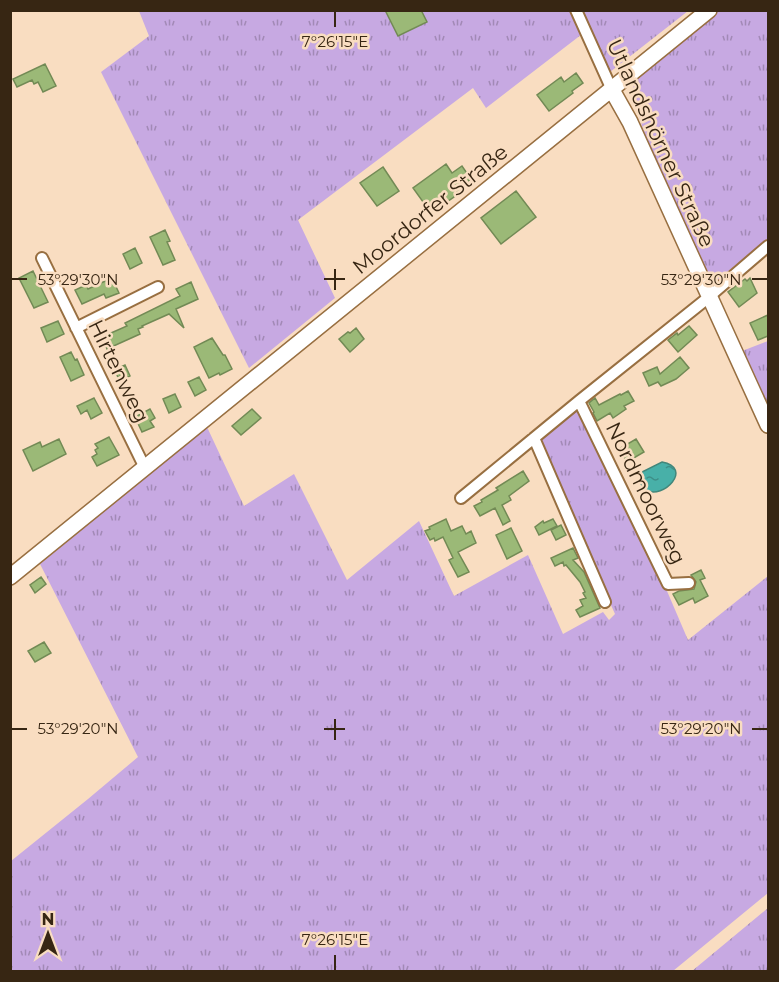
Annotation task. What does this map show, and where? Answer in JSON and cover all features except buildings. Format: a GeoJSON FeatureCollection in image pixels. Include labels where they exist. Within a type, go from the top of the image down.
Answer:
{"type":"FeatureCollection","features":[{"type":"Feature","properties":{"kind":"street","name":"Utlandshörner Straße"},"geometry":{"type":"LineString","coordinates":[[576,10],[612,90],[630,122],[768,425]]}},
{"type":"Feature","properties":{"kind":"street","name":"Moordorfer Straße"},"geometry":{"type":"LineString","coordinates":[[10,577],[709,10]]}},
{"type":"Feature","properties":{"kind":"street"},"geometry":{"type":"LineString","coordinates":[[461,498],[768,246]]}},
{"type":"Feature","properties":{"kind":"street","name":"Hirtenweg"},"geometry":{"type":"LineString","coordinates":[[42,258],[145,468]]}},
{"type":"Feature","properties":{"kind":"street"},"geometry":{"type":"LineString","coordinates":[[76,328],[158,286]]}},
{"type":"Feature","properties":{"kind":"street","name":"Nordmoorweg"},"geometry":{"type":"LineString","coordinates":[[579,401],[668,584],[689,583]]}},
{"type":"Feature","properties":{"kind":"street"},"geometry":{"type":"LineString","coordinates":[[534,438],[604,602]]}},
{"type":"Feature","properties":{"kind":"green space"},"geometry":{"type":"Polygon","coordinates":[[[139,11],[688,11],[610,72],[590,28],[486,108],[473,88],[298,220],[335,298],[249,368],[101,72],[149,36],[139,11]]]}},
{"type":"Feature","properties":{"kind":"green space"},"geometry":{"type":"Polygon","coordinates":[[[718,11],[768,11],[768,239],[711,285],[650,149],[632,96],[634,84],[641,74],[718,11]]]}},
{"type":"Feature","properties":{"kind":"green space"},"geometry":{"type":"Polygon","coordinates":[[[768,341],[768,407],[742,351],[768,341]]]}},
{"type":"Feature","properties":{"kind":"green space"},"geometry":{"type":"Polygon","coordinates":[[[578,405],[664,584],[688,640],[768,576],[768,893],[673,971],[11,972],[11,861],[138,757],[40,564],[207,427],[244,506],[294,474],[347,580],[419,521],[454,596],[528,555],[563,634],[603,612],[609,620],[615,614],[538,442],[578,405]]]}},
{"type":"Feature","properties":{"kind":"green space"},"geometry":{"type":"Polygon","coordinates":[[[768,908],[768,971],[692,971],[768,908]]]}},
{"type":"Feature","properties":{"kind":"water"},"geometry":{"type":"Polygon","coordinates":[[[662,462],[671,465],[675,470],[672,482],[660,491],[646,490],[641,482],[642,472],[662,462]]]}}]}
